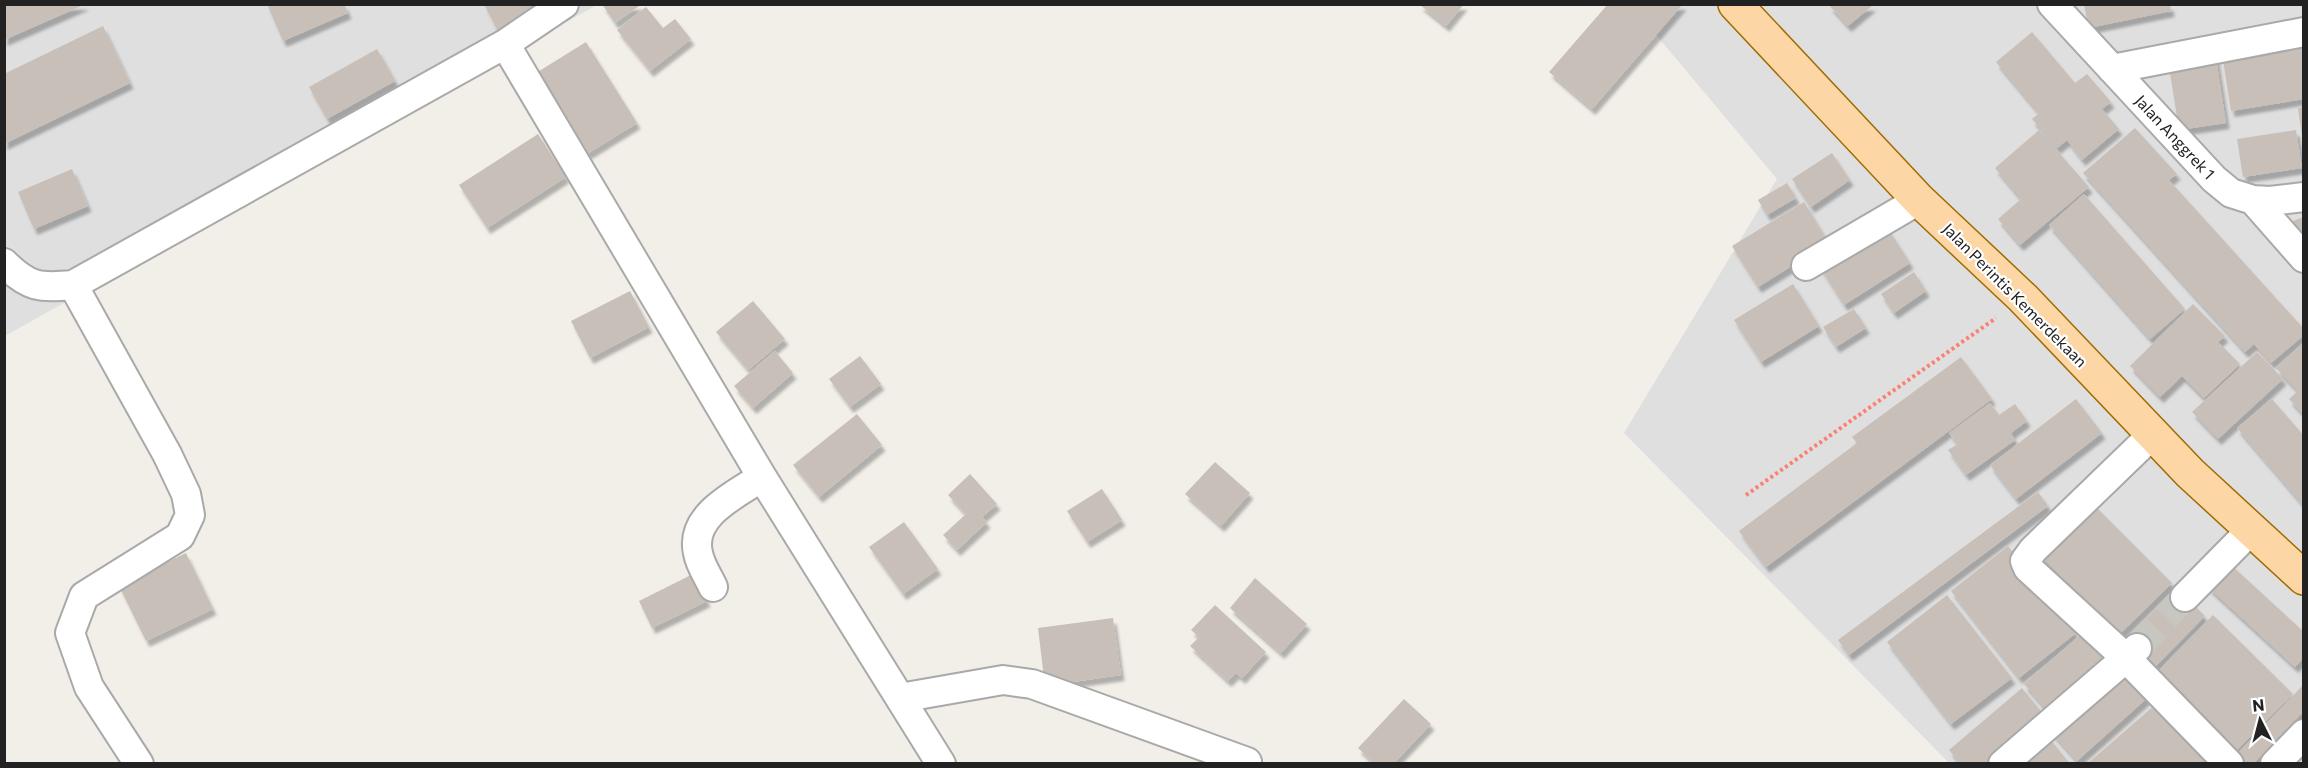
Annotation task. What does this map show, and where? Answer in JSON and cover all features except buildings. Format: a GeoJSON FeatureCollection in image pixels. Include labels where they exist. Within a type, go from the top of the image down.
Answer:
{"type":"FeatureCollection","features":[{"type":"Feature","properties":{"kind":"main road","name":"Jalan Perintis Kemerdekaan"},"geometry":{"type":"LineString","coordinates":[[1735,4],[1919,200],[2023,298],[2190,473],[2304,578]]}},
{"type":"Feature","properties":{"kind":"street"},"geometry":{"type":"LineString","coordinates":[[4,263],[16,275],[43,288],[73,285],[506,44],[564,4]]}},
{"type":"Feature","properties":{"kind":"street","name":"Jalan Anggrek 1"},"geometry":{"type":"LineString","coordinates":[[2052,4],[2214,179],[2231,193],[2253,200],[2304,258]]}},
{"type":"Feature","properties":{"kind":"street"},"geometry":{"type":"LineString","coordinates":[[2112,69],[2304,32]]}},
{"type":"Feature","properties":{"kind":"street"},"geometry":{"type":"LineString","coordinates":[[506,44],[762,477],[941,764]]}},
{"type":"Feature","properties":{"kind":"street"},"geometry":{"type":"LineString","coordinates":[[2253,200],[2270,201],[2304,197]]}},
{"type":"Feature","properties":{"kind":"street"},"geometry":{"type":"LineString","coordinates":[[1806,266],[1919,200]]}},
{"type":"Feature","properties":{"kind":"street"},"geometry":{"type":"LineString","coordinates":[[73,285],[167,454],[186,494],[190,515],[180,536],[84,596],[70,633],[89,687],[139,764]]}},
{"type":"Feature","properties":{"kind":"street"},"geometry":{"type":"LineString","coordinates":[[2153,434],[2032,550],[2025,561],[2028,568],[2131,652],[2229,764]]}},
{"type":"Feature","properties":{"kind":"street"},"geometry":{"type":"LineString","coordinates":[[713,587],[697,551],[701,525],[714,510],[762,477]]}},
{"type":"Feature","properties":{"kind":"street"},"geometry":{"type":"LineString","coordinates":[[2185,597],[2252,530]]}},
{"type":"Feature","properties":{"kind":"street"},"geometry":{"type":"LineString","coordinates":[[2003,764],[2131,652]]}},
{"type":"Feature","properties":{"kind":"street"},"geometry":{"type":"LineString","coordinates":[[903,703],[1003,680],[1025,683],[1247,762]]}},
{"type":"Feature","properties":{"kind":"street"},"geometry":{"type":"LineString","coordinates":[[2275,764],[2304,734]]}},
{"type":"Feature","properties":{"kind":"path"},"geometry":{"type":"LineString","coordinates":[[1746,495],[2023,298]]}},
{"type":"Feature","properties":{"kind":"shaded area"},"geometry":{"type":"Polygon","coordinates":[[[5,5],[597,5],[5,336],[5,5]]]}},
{"type":"Feature","properties":{"kind":"shaded area"},"geometry":{"type":"Polygon","coordinates":[[[1631,5],[2303,5],[2303,763],[1949,763],[1624,433],[1777,179],[1631,5]]]}},
{"type":"Feature","properties":{"kind":"tunnel"},"geometry":{"type":"LineString","coordinates":[[2137,648],[2185,597]]}}]}
